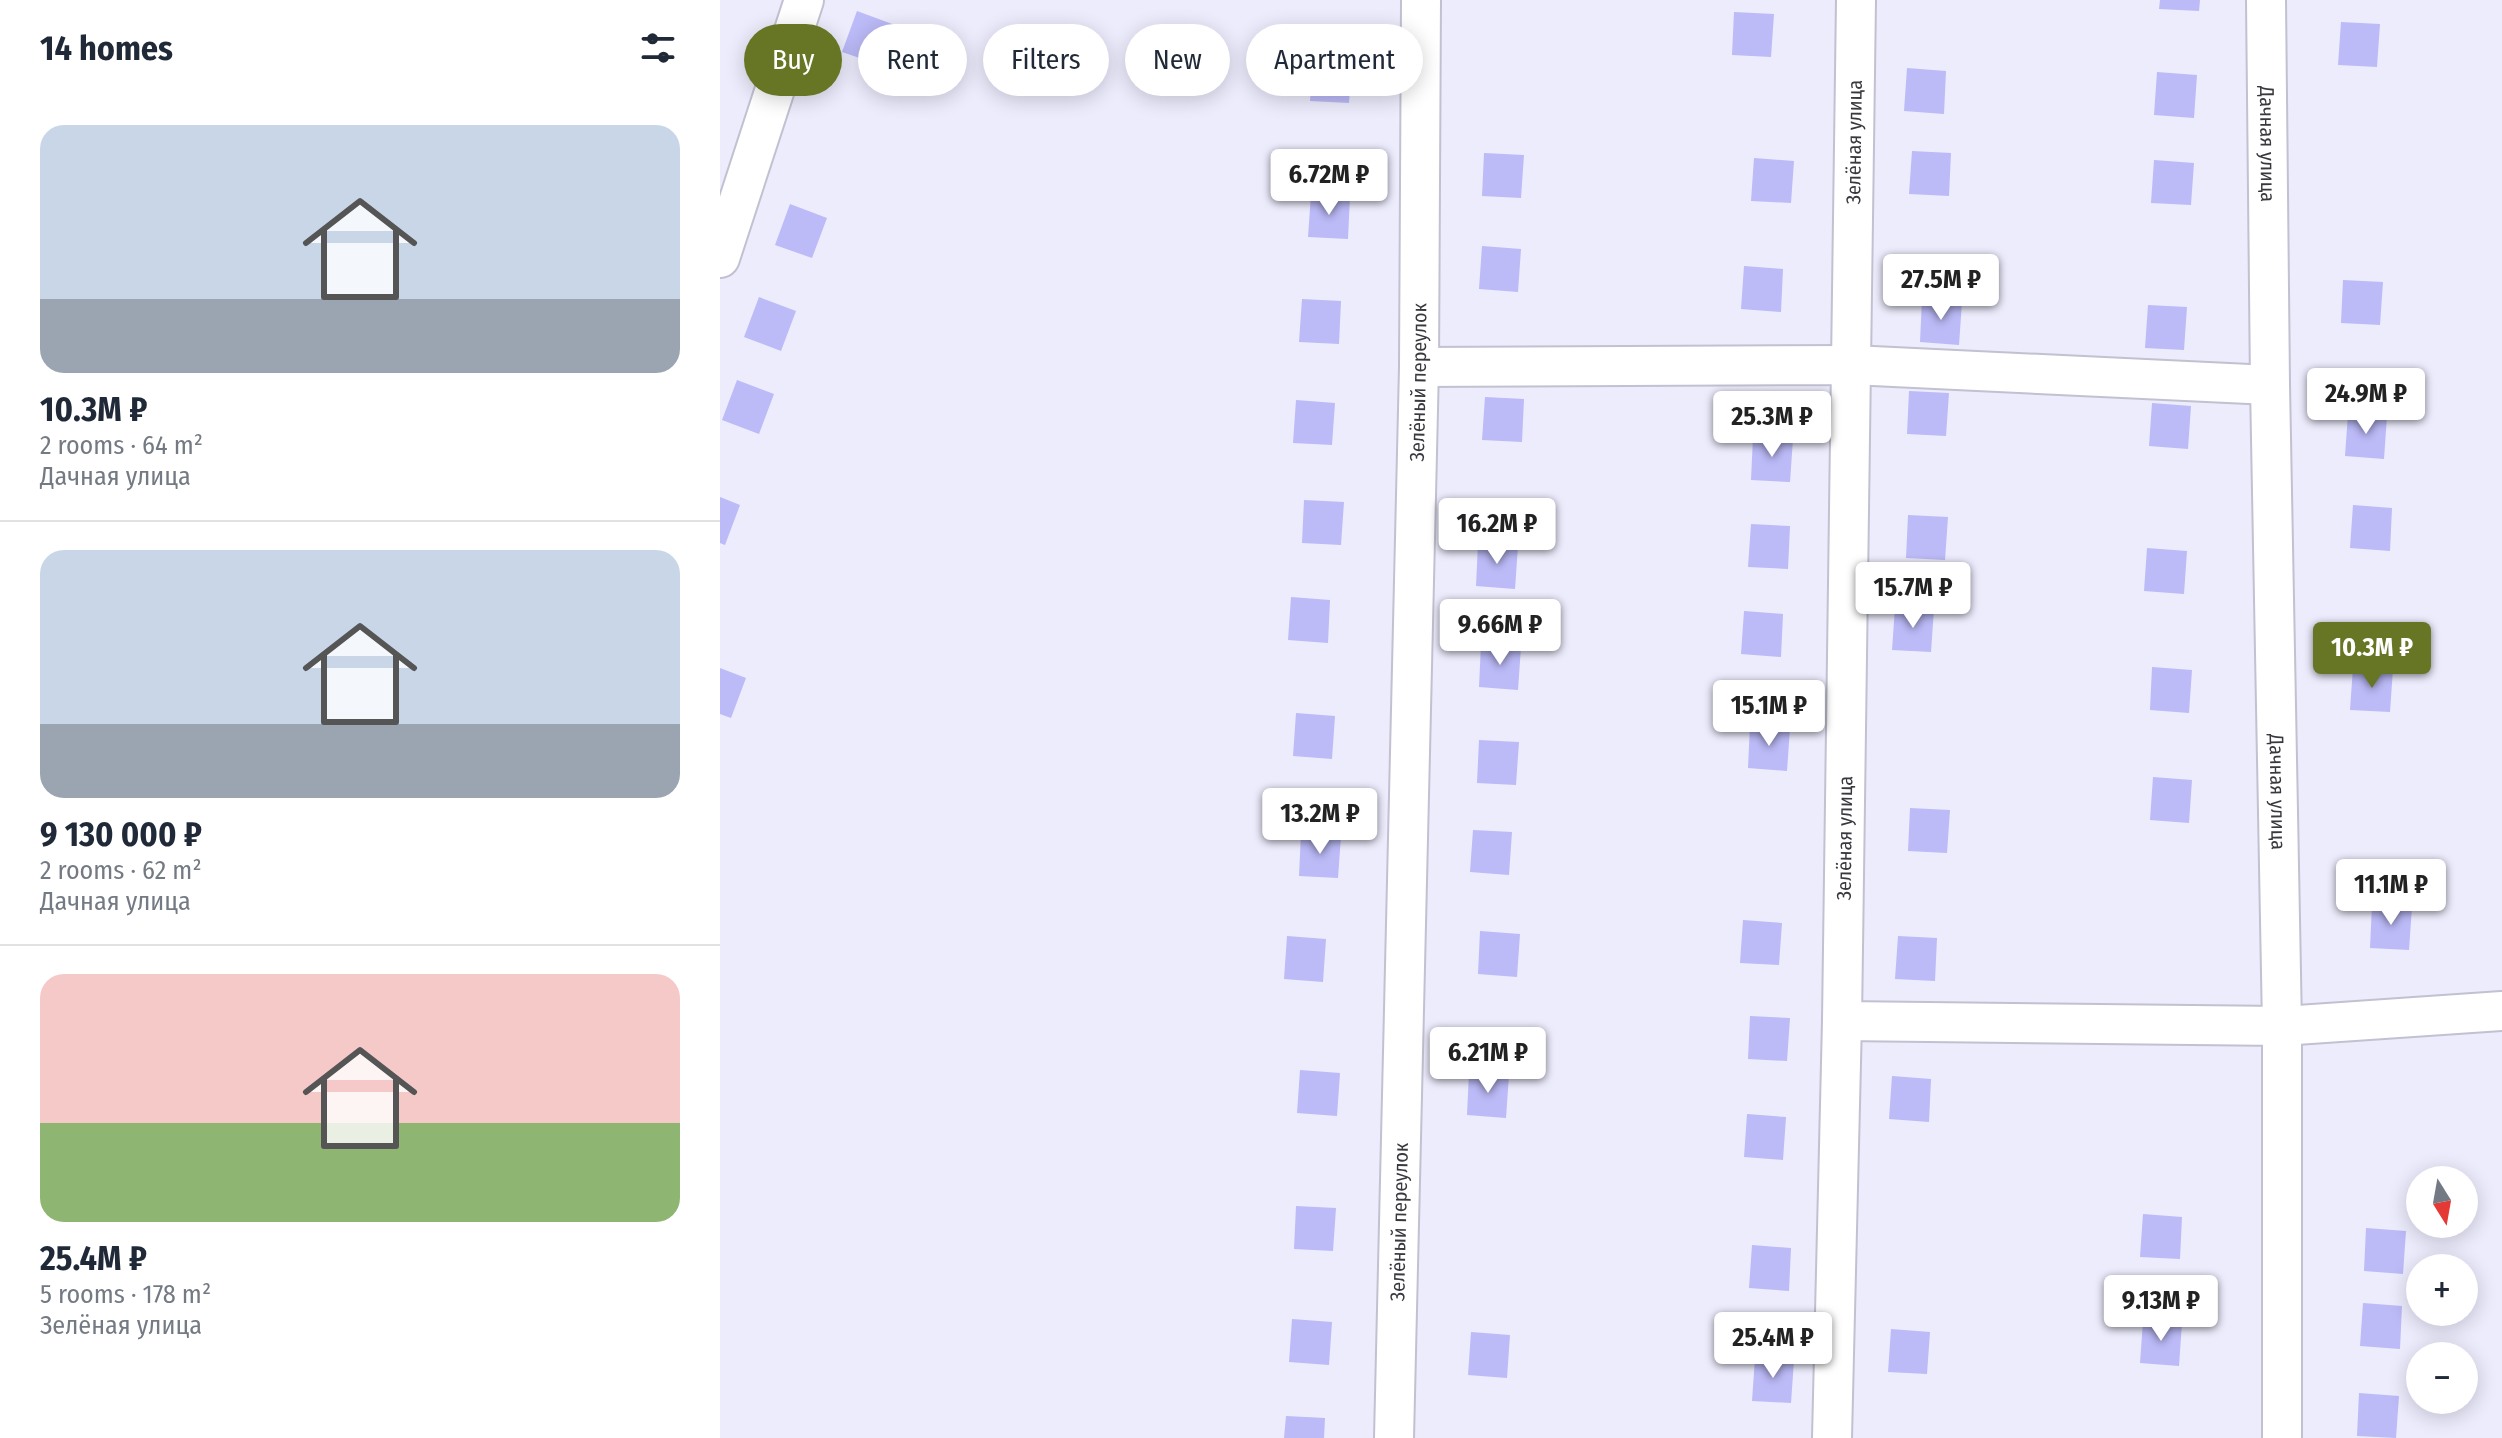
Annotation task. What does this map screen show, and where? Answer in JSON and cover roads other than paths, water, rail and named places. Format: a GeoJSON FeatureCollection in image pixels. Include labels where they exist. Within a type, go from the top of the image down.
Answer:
{"type":"FeatureCollection","features":[{"type":"Feature","properties":{"kind":"street"},"geometry":{"type":"LineString","coordinates":[[720,258],[804,0]]}},
{"type":"Feature","properties":{"kind":"street","name":"Зелёный переулок"},"geometry":{"type":"LineString","coordinates":[[1394,1438],[1419,367],[1421,0]]}},
{"type":"Feature","properties":{"kind":"street","name":"Зелёная улица"},"geometry":{"type":"LineString","coordinates":[[1832,1438],[1842,1021],[1856,0]]}},
{"type":"Feature","properties":{"kind":"street","name":"Дачная улица"},"geometry":{"type":"LineString","coordinates":[[2266,0],[2282,1026],[2282,1438]]}},
{"type":"Feature","properties":{"kind":"street"},"geometry":{"type":"LineString","coordinates":[[1419,367],[1852,365],[2270,385]]}},
{"type":"Feature","properties":{"kind":"street"},"geometry":{"type":"LineString","coordinates":[[1842,1021],[2282,1026],[2502,1011]]}}]}
